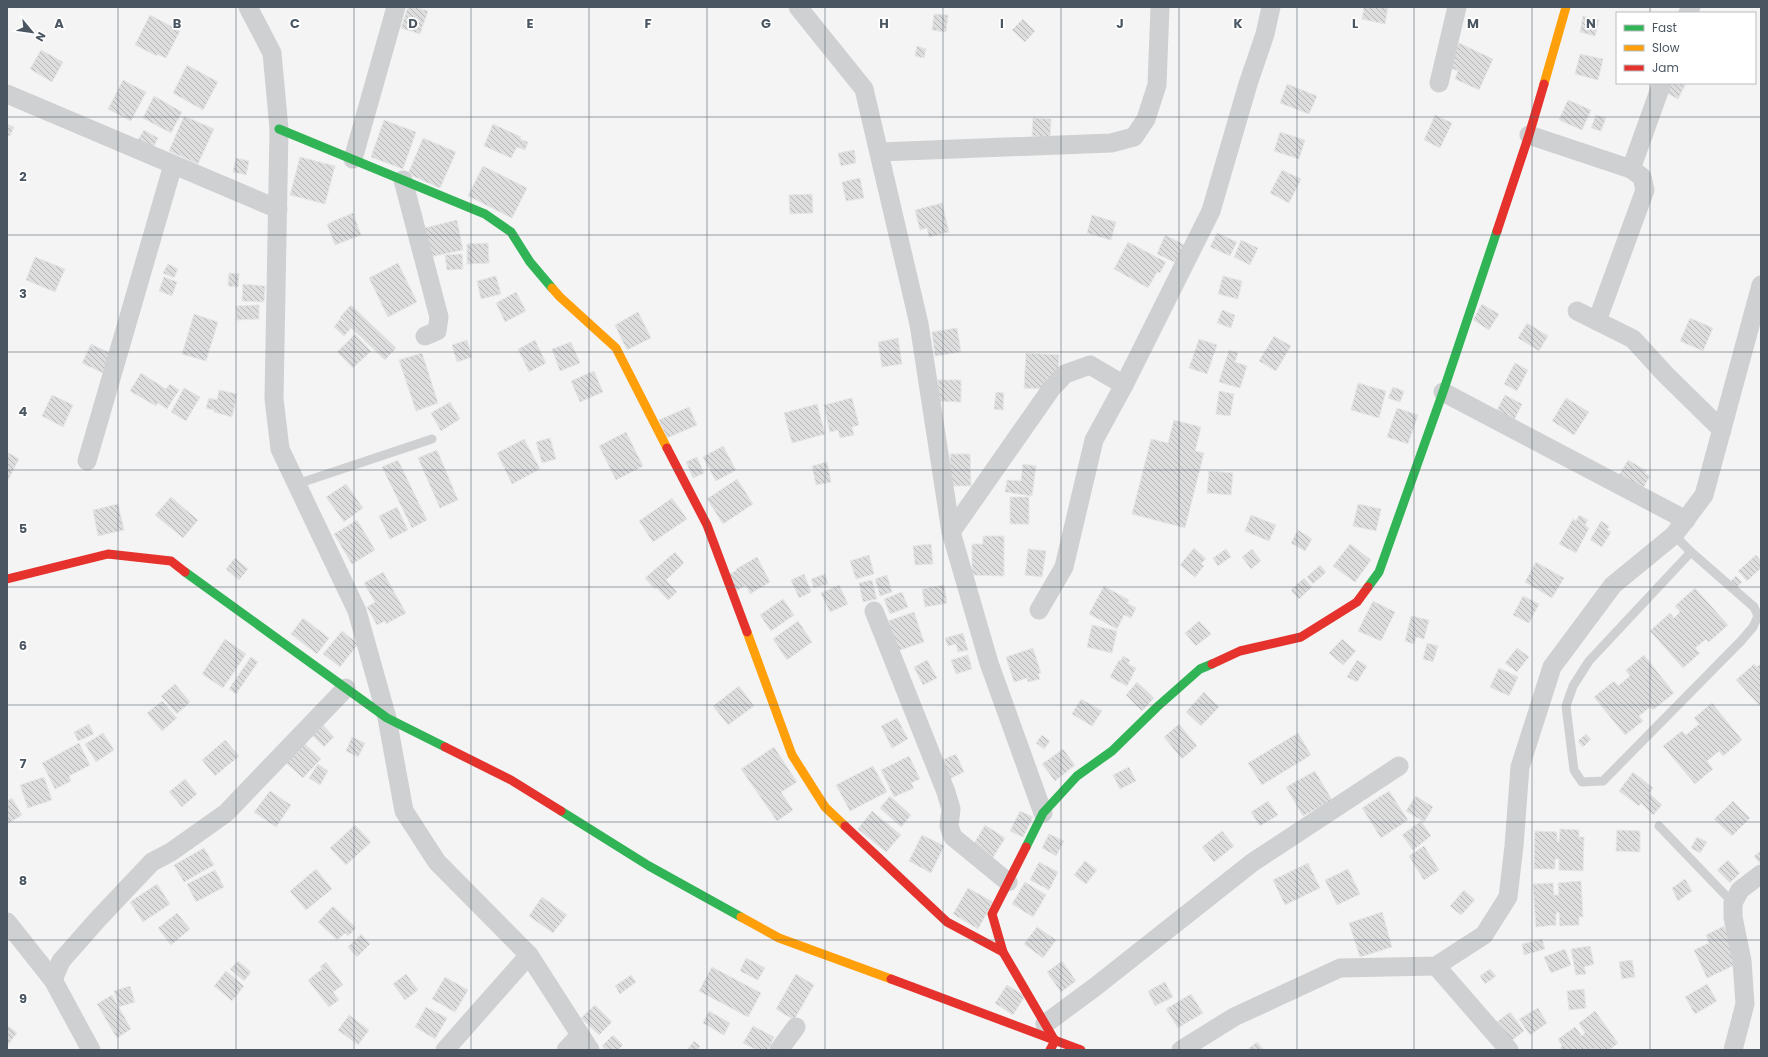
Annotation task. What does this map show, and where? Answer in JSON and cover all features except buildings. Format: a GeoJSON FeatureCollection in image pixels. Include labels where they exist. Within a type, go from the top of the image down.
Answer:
{"type":"FeatureCollection","features":[{"type":"Feature","properties":{"kind":"street"},"geometry":{"type":"LineString","coordinates":[[248,7],[272,53],[279,129],[274,399],[280,449],[357,611],[387,718],[404,811],[437,862],[529,955],[585,1042],[566,1050]]}},
{"type":"Feature","properties":{"kind":"street"},"geometry":{"type":"LineString","coordinates":[[353,159],[396,7]]}},
{"type":"Feature","properties":{"kind":"street"},"geometry":{"type":"LineString","coordinates":[[798,7],[864,89],[919,324],[951,532],[989,662],[1043,813]]}},
{"type":"Feature","properties":{"kind":"street"},"geometry":{"type":"LineString","coordinates":[[879,152],[1111,143],[1134,137],[1146,119],[1157,85],[1160,7]]}},
{"type":"Feature","properties":{"kind":"street"},"geometry":{"type":"LineString","coordinates":[[1039,610],[1064,567],[1094,440],[1124,385],[1211,211],[1272,7]]}},
{"type":"Feature","properties":{"kind":"street"},"geometry":{"type":"LineString","coordinates":[[1439,83],[1457,7]]}},
{"type":"Feature","properties":{"kind":"street"},"geometry":{"type":"LineString","coordinates":[[1055,1041],[1003,952],[992,914],[1043,813],[1077,776],[1112,751],[1200,668],[1240,650],[1301,637],[1357,602],[1379,572],[1443,392],[1529,135],[1566,7]]}},
{"type":"Feature","properties":{"kind":"street"},"geometry":{"type":"LineString","coordinates":[[1631,169],[1662,84]]}},
{"type":"Feature","properties":{"kind":"street"},"geometry":{"type":"LineString","coordinates":[[7,94],[278,209]]}},
{"type":"Feature","properties":{"kind":"street"},"geometry":{"type":"LineString","coordinates":[[279,129],[485,214],[511,232],[530,262],[560,297],[616,348],[707,525],[792,755],[825,808],[946,922],[1003,952]]}},
{"type":"Feature","properties":{"kind":"street"},"geometry":{"type":"LineString","coordinates":[[1529,135],[1631,169],[1642,177],[1645,190],[1597,321]]}},
{"type":"Feature","properties":{"kind":"street"},"geometry":{"type":"LineString","coordinates":[[87,461],[173,165]]}},
{"type":"Feature","properties":{"kind":"street"},"geometry":{"type":"LineString","coordinates":[[403,180],[439,317],[437,330],[425,336]]}},
{"type":"Feature","properties":{"kind":"street"},"geometry":{"type":"LineString","coordinates":[[1182,1050],[1234,1017],[1340,968],[1436,966],[1484,935],[1508,897],[1514,846],[1520,767],[1552,667],[1613,585],[1674,535],[1704,495],[1761,285]]}},
{"type":"Feature","properties":{"kind":"street"},"geometry":{"type":"LineString","coordinates":[[1577,311],[1633,339],[1665,374],[1722,430]]}},
{"type":"Feature","properties":{"kind":"street"},"geometry":{"type":"LineString","coordinates":[[951,532],[1051,389],[1065,374],[1090,365],[1124,385]]}},
{"type":"Feature","properties":{"kind":"street"},"geometry":{"type":"LineString","coordinates":[[1443,392],[1686,520]]}},
{"type":"Feature","properties":{"kind":"street"},"geometry":{"type":"LineString","coordinates":[[7,579],[108,554],[171,560],[387,718],[511,780],[649,866],[779,938],[1081,1050]]}},
{"type":"Feature","properties":{"kind":"street"},"geometry":{"type":"LineString","coordinates":[[874,611],[946,792],[951,809],[949,826],[953,837],[1008,882]]}},
{"type":"Feature","properties":{"kind":"street"},"geometry":{"type":"LineString","coordinates":[[53,980],[61,961],[152,862],[177,848],[226,813],[346,688]]}},
{"type":"Feature","properties":{"kind":"street"},"geometry":{"type":"LineString","coordinates":[[1045,1024],[1095,987],[1253,862],[1399,766]]}},
{"type":"Feature","properties":{"kind":"street"},"geometry":{"type":"LineString","coordinates":[[1733,1050],[1745,1004],[1742,961],[1733,917],[1733,902],[1740,890],[1761,874]]}},
{"type":"Feature","properties":{"kind":"street"},"geometry":{"type":"LineString","coordinates":[[7,922],[53,980],[90,1050]]}},
{"type":"Feature","properties":{"kind":"street"},"geometry":{"type":"LineString","coordinates":[[445,1050],[529,955]]}},
{"type":"Feature","properties":{"kind":"street"},"geometry":{"type":"LineString","coordinates":[[1436,966],[1509,1050]]}},
{"type":"Feature","properties":{"kind":"street"},"geometry":{"type":"LineString","coordinates":[[779,1050],[796,1028]]}},
{"type":"Feature","properties":{"kind":"street"},"geometry":{"type":"LineString","coordinates":[[1050,1050],[1055,1041]]}},
{"type":"Feature","properties":{"kind":"lane"},"geometry":{"type":"LineString","coordinates":[[297,484],[432,439]]}},
{"type":"Feature","properties":{"kind":"lane"},"geometry":{"type":"LineString","coordinates":[[1674,535],[1691,552],[1754,607],[1758,616],[1753,627],[1741,641],[1603,781],[1582,782],[1574,770],[1566,706],[1574,686],[1589,661],[1691,552]]}},
{"type":"Feature","properties":{"kind":"lane"},"geometry":{"type":"LineString","coordinates":[[1659,826],[1733,902]]}},
{"type":"Feature","properties":{"kind":"traffic: fast"},"geometry":{"type":"LineString","coordinates":[[279,129],[485,214],[511,232],[530,262],[552,288]]}},
{"type":"Feature","properties":{"kind":"traffic: fast"},"geometry":{"type":"LineString","coordinates":[[1368,587],[1379,572],[1443,392],[1497,231]]}},
{"type":"Feature","properties":{"kind":"traffic: fast"},"geometry":{"type":"LineString","coordinates":[[185,572],[387,718],[445,747]]}},
{"type":"Feature","properties":{"kind":"traffic: fast"},"geometry":{"type":"LineString","coordinates":[[1026,847],[1043,813],[1077,776],[1112,751],[1157,707],[1200,669],[1212,664]]}},
{"type":"Feature","properties":{"kind":"traffic: fast"},"geometry":{"type":"LineString","coordinates":[[561,811],[649,866],[741,917]]}},
{"type":"Feature","properties":{"kind":"traffic: slow"},"geometry":{"type":"LineString","coordinates":[[1544,84],[1566,7]]}},
{"type":"Feature","properties":{"kind":"traffic: slow"},"geometry":{"type":"LineString","coordinates":[[552,288],[616,348],[667,448]]}},
{"type":"Feature","properties":{"kind":"traffic: slow"},"geometry":{"type":"LineString","coordinates":[[747,632],[792,755],[825,807],[845,826]]}},
{"type":"Feature","properties":{"kind":"traffic: slow"},"geometry":{"type":"LineString","coordinates":[[741,917],[779,938],[891,979]]}},
{"type":"Feature","properties":{"kind":"traffic: jam"},"geometry":{"type":"LineString","coordinates":[[1497,231],[1529,135],[1544,84]]}},
{"type":"Feature","properties":{"kind":"traffic: jam"},"geometry":{"type":"LineString","coordinates":[[667,448],[707,525],[747,632]]}},
{"type":"Feature","properties":{"kind":"traffic: jam"},"geometry":{"type":"LineString","coordinates":[[7,579],[108,554],[171,561],[185,572]]}},
{"type":"Feature","properties":{"kind":"traffic: jam"},"geometry":{"type":"LineString","coordinates":[[1212,664],[1240,651],[1301,637],[1357,602],[1368,587]]}},
{"type":"Feature","properties":{"kind":"traffic: jam"},"geometry":{"type":"LineString","coordinates":[[445,747],[511,780],[561,811]]}},
{"type":"Feature","properties":{"kind":"traffic: jam"},"geometry":{"type":"LineString","coordinates":[[845,826],[947,922],[1003,952]]}},
{"type":"Feature","properties":{"kind":"traffic: jam"},"geometry":{"type":"LineString","coordinates":[[1026,847],[992,914],[1003,952],[1055,1041],[1050,1050]]}},
{"type":"Feature","properties":{"kind":"traffic: jam"},"geometry":{"type":"LineString","coordinates":[[891,979],[1081,1050]]}}]}
